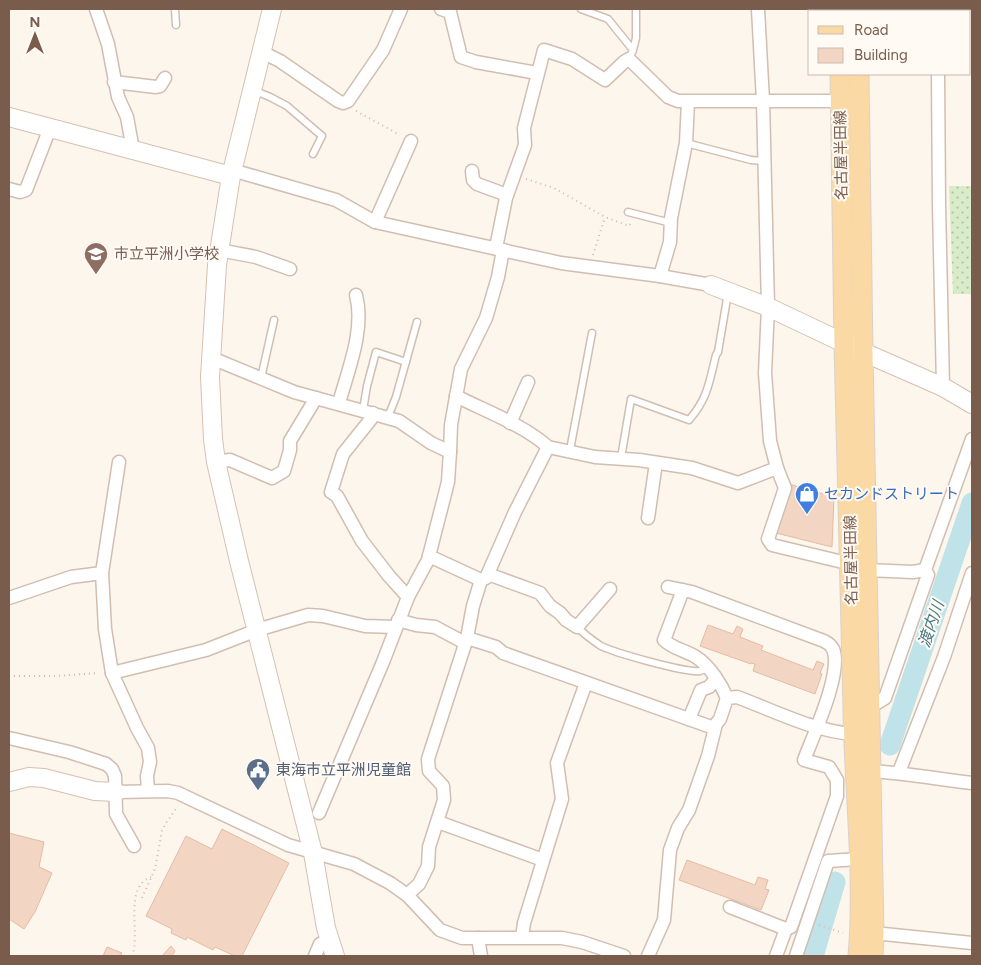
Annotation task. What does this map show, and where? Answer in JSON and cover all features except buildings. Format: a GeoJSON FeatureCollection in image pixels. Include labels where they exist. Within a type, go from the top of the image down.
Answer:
{"type":"FeatureCollection","features":[{"type":"Feature","properties":{"kind":"main road","name":"名古屋半田線"},"geometry":{"type":"LineString","coordinates":[[840,75],[844,343],[870,707],[873,956]]}},
{"type":"Feature","properties":{"kind":"main road","name":"名古屋半田線"},"geometry":{"type":"LineString","coordinates":[[858,956],[860,930],[859,859],[853,734],[859,567],[863,352],[859,75]]}},
{"type":"Feature","properties":{"kind":"street"},"geometry":{"type":"LineString","coordinates":[[96,9],[108,44],[114,82],[127,117],[133,150]]}},
{"type":"Feature","properties":{"kind":"street"},"geometry":{"type":"LineString","coordinates":[[272,9],[231,173],[219,250],[210,360],[210,386],[216,462],[238,560],[313,853],[326,928],[332,948]]}},
{"type":"Feature","properties":{"kind":"street"},"geometry":{"type":"LineString","coordinates":[[262,52],[280,61],[343,103],[348,101],[383,50],[401,9]]}},
{"type":"Feature","properties":{"kind":"street"},"geometry":{"type":"LineString","coordinates":[[441,9],[450,12],[461,56],[476,62],[537,73]]}},
{"type":"Feature","properties":{"kind":"street"},"geometry":{"type":"LineString","coordinates":[[758,9],[763,101],[768,307],[765,373],[770,441],[777,468],[785,488],[768,539],[772,545],[859,567],[913,572],[925,570]]}},
{"type":"Feature","properties":{"kind":"street"},"geometry":{"type":"LineString","coordinates":[[320,814],[408,597],[428,560],[448,482],[451,425],[461,370],[486,318],[491,303],[507,195],[525,145],[524,128],[544,50],[572,59],[605,80],[631,55],[668,97],[678,101],[840,101]]}},
{"type":"Feature","properties":{"kind":"street"},"geometry":{"type":"LineString","coordinates":[[938,75],[943,387]]}},
{"type":"Feature","properties":{"kind":"street"},"geometry":{"type":"LineString","coordinates":[[114,82],[156,87],[160,86],[165,78]]}},
{"type":"Feature","properties":{"kind":"street"},"geometry":{"type":"LineString","coordinates":[[660,276],[670,242],[671,223],[686,143],[688,102]]}},
{"type":"Feature","properties":{"kind":"street"},"geometry":{"type":"LineString","coordinates":[[9,118],[336,200],[375,222],[561,263],[660,276],[711,285],[768,307],[943,387],[972,404]]}},
{"type":"Feature","properties":{"kind":"street"},"geometry":{"type":"LineString","coordinates":[[9,188],[20,192],[26,190],[50,128]]}},
{"type":"Feature","properties":{"kind":"street"},"geometry":{"type":"LineString","coordinates":[[375,222],[411,141]]}},
{"type":"Feature","properties":{"kind":"street"},"geometry":{"type":"LineString","coordinates":[[472,171],[473,180],[477,184],[507,195]]}},
{"type":"Feature","properties":{"kind":"street"},"geometry":{"type":"LineString","coordinates":[[219,250],[290,268]]}},
{"type":"Feature","properties":{"kind":"street"},"geometry":{"type":"LineString","coordinates":[[339,404],[356,338],[359,308],[356,295]]}},
{"type":"Feature","properties":{"kind":"street"},"geometry":{"type":"LineString","coordinates":[[210,360],[219,361],[294,392],[399,421],[431,443],[450,452]]}},
{"type":"Feature","properties":{"kind":"street"},"geometry":{"type":"LineString","coordinates":[[510,423],[528,382]]}},
{"type":"Feature","properties":{"kind":"street"},"geometry":{"type":"LineString","coordinates":[[456,396],[510,423],[548,446],[595,457],[621,458],[692,468],[738,483],[777,468]]}},
{"type":"Feature","properties":{"kind":"street"},"geometry":{"type":"LineString","coordinates":[[216,462],[230,460],[272,478],[284,471],[290,450],[290,441],[316,398]]}},
{"type":"Feature","properties":{"kind":"street"},"geometry":{"type":"LineString","coordinates":[[368,412],[371,419],[343,454],[331,492],[337,496],[362,541],[388,576],[408,597]]}},
{"type":"Feature","properties":{"kind":"street"},"geometry":{"type":"LineString","coordinates":[[870,707],[885,698],[928,575],[925,570],[972,439]]}},
{"type":"Feature","properties":{"kind":"street"},"geometry":{"type":"LineString","coordinates":[[407,895],[419,884],[428,866],[429,847],[444,800],[443,786],[429,771],[428,759],[466,640],[472,606],[484,577],[548,446]]}},
{"type":"Feature","properties":{"kind":"street"},"geometry":{"type":"LineString","coordinates":[[119,462],[102,573],[105,629],[112,672],[148,748],[150,762],[148,791]]}},
{"type":"Feature","properties":{"kind":"street"},"geometry":{"type":"LineString","coordinates":[[648,518],[656,462]]}},
{"type":"Feature","properties":{"kind":"street"},"geometry":{"type":"LineString","coordinates":[[429,556],[484,577],[540,593],[545,597],[550,606],[576,627],[610,589]]}},
{"type":"Feature","properties":{"kind":"street"},"geometry":{"type":"LineString","coordinates":[[9,598],[71,577],[102,573]]}},
{"type":"Feature","properties":{"kind":"street"},"geometry":{"type":"LineString","coordinates":[[899,772],[944,657],[972,573]]}},
{"type":"Feature","properties":{"kind":"street"},"geometry":{"type":"LineString","coordinates":[[668,587],[710,598],[830,644],[834,653],[834,677],[804,760],[829,767],[837,780],[837,796],[791,927],[786,929],[776,956]]}},
{"type":"Feature","properties":{"kind":"street"},"geometry":{"type":"LineString","coordinates":[[648,956],[664,920],[670,850],[678,828],[689,810],[708,756],[714,728],[720,719],[727,698],[716,679],[696,657],[670,646],[664,640],[683,590]]}},
{"type":"Feature","properties":{"kind":"street"},"geometry":{"type":"LineString","coordinates":[[112,672],[206,650],[257,630],[308,615],[365,626],[397,624],[435,626],[466,640],[496,647],[503,653],[714,728]]}},
{"type":"Feature","properties":{"kind":"street"},"geometry":{"type":"LineString","coordinates":[[689,719],[701,690],[708,687],[716,679]]}},
{"type":"Feature","properties":{"kind":"street"},"geometry":{"type":"LineString","coordinates":[[522,937],[524,922],[562,799],[557,763],[586,683]]}},
{"type":"Feature","properties":{"kind":"street"},"geometry":{"type":"LineString","coordinates":[[727,698],[737,697],[817,727],[853,734]]}},
{"type":"Feature","properties":{"kind":"street"},"geometry":{"type":"LineString","coordinates":[[9,738],[69,752],[106,764],[112,769],[115,776],[116,814],[134,846]]}},
{"type":"Feature","properties":{"kind":"street"},"geometry":{"type":"LineString","coordinates":[[871,771],[899,772],[913,776],[972,782]]}},
{"type":"Feature","properties":{"kind":"street"},"geometry":{"type":"LineString","coordinates":[[9,782],[37,777],[96,791],[168,791],[182,794],[288,845],[354,864],[390,883],[407,895],[440,930],[462,938],[562,938],[582,942],[624,956]]}},
{"type":"Feature","properties":{"kind":"street"},"geometry":{"type":"LineString","coordinates":[[438,822],[543,860]]}},
{"type":"Feature","properties":{"kind":"street"},"geometry":{"type":"LineString","coordinates":[[796,956],[828,861],[859,859]]}},
{"type":"Feature","properties":{"kind":"street"},"geometry":{"type":"LineString","coordinates":[[730,907],[786,929]]}},
{"type":"Feature","properties":{"kind":"street"},"geometry":{"type":"LineString","coordinates":[[874,933],[972,943]]}},
{"type":"Feature","properties":{"kind":"street"},"geometry":{"type":"LineString","coordinates":[[478,938],[481,956]]}},
{"type":"Feature","properties":{"kind":"street"},"geometry":{"type":"LineString","coordinates":[[315,956],[320,944],[332,948]]}},
{"type":"Feature","properties":{"kind":"lane"},"geometry":{"type":"LineString","coordinates":[[175,9],[176,25]]}},
{"type":"Feature","properties":{"kind":"lane"},"geometry":{"type":"LineString","coordinates":[[581,9],[608,19],[621,32],[631,55]]}},
{"type":"Feature","properties":{"kind":"lane"},"geometry":{"type":"LineString","coordinates":[[631,55],[636,38],[636,9]]}},
{"type":"Feature","properties":{"kind":"lane"},"geometry":{"type":"LineString","coordinates":[[252,90],[287,106],[322,136],[313,154]]}},
{"type":"Feature","properties":{"kind":"lane"},"geometry":{"type":"LineString","coordinates":[[686,143],[751,160],[765,161]]}},
{"type":"Feature","properties":{"kind":"lane"},"geometry":{"type":"LineString","coordinates":[[631,213],[671,223]]}},
{"type":"Feature","properties":{"kind":"lane"},"geometry":{"type":"LineString","coordinates":[[621,458],[631,398],[689,420],[699,409],[707,395],[718,352],[728,292]]}},
{"type":"Feature","properties":{"kind":"lane"},"geometry":{"type":"LineString","coordinates":[[261,378],[274,320]]}},
{"type":"Feature","properties":{"kind":"lane"},"geometry":{"type":"LineString","coordinates":[[388,418],[396,397],[417,322]]}},
{"type":"Feature","properties":{"kind":"lane"},"geometry":{"type":"LineString","coordinates":[[570,450],[592,332]]}},
{"type":"Feature","properties":{"kind":"lane"},"geometry":{"type":"LineString","coordinates":[[368,412],[367,386],[376,352],[406,362]]}},
{"type":"Feature","properties":{"kind":"lane"},"geometry":{"type":"LineString","coordinates":[[576,627],[588,638],[603,646],[632,656],[677,668],[700,671],[707,668]]}},
{"type":"Feature","properties":{"kind":"path"},"geometry":{"type":"LineString","coordinates":[[343,103],[411,141]]}},
{"type":"Feature","properties":{"kind":"path"},"geometry":{"type":"LineString","coordinates":[[514,174],[554,188],[605,216],[629,226],[633,221],[631,213]]}},
{"type":"Feature","properties":{"kind":"path"},"geometry":{"type":"LineString","coordinates":[[590,267],[605,216]]}},
{"type":"Feature","properties":{"kind":"path"},"geometry":{"type":"LineString","coordinates":[[9,676],[55,676],[112,672]]}},
{"type":"Feature","properties":{"kind":"path"},"geometry":{"type":"LineString","coordinates":[[142,898],[155,869],[162,831],[178,806],[182,794]]}},
{"type":"Feature","properties":{"kind":"path"},"geometry":{"type":"LineString","coordinates":[[132,956],[135,938],[135,897],[139,887],[145,880],[151,877]]}},
{"type":"Feature","properties":{"kind":"path"},"geometry":{"type":"LineString","coordinates":[[807,921],[843,933]]}},
{"type":"Feature","properties":{"kind":"green space"},"geometry":{"type":"Polygon","coordinates":[[[949,186],[972,186],[972,294],[953,294],[949,186]]]}},
{"type":"Feature","properties":{"kind":"waterway","name":"渡内川"},"geometry":{"type":"LineString","coordinates":[[890,745],[972,503]]}},
{"type":"Feature","properties":{"kind":"waterway","name":"渡内川"},"geometry":{"type":"LineString","coordinates":[[813,956],[835,882]]}},
{"type":"Feature","properties":{"kind":"place","name":"市立平洲小学校"},"geometry":{"type":"Point","coordinates":[96,275]}},
{"type":"Feature","properties":{"kind":"place","name":"セカンドストリート"},"geometry":{"type":"Point","coordinates":[807,515]}},
{"type":"Feature","properties":{"kind":"place","name":"東海市立平洲児童館"},"geometry":{"type":"Point","coordinates":[258,791]}}]}
